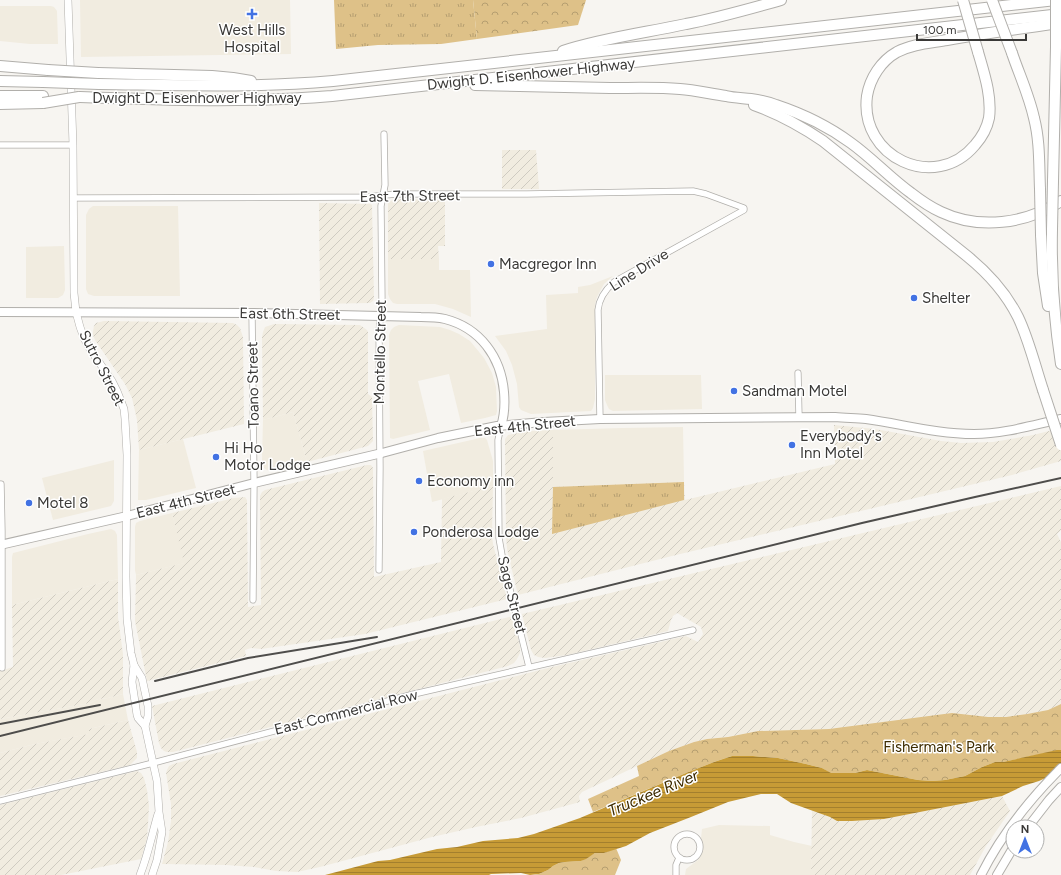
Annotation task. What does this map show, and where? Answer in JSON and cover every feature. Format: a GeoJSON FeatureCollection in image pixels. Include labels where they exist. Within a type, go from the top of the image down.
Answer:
{"type":"FeatureCollection","features":[{"type":"Feature","properties":{"kind":"highway"},"geometry":{"type":"LineString","coordinates":[[544,58],[595,42],[729,15],[781,0]]}},
{"type":"Feature","properties":{"kind":"highway"},"geometry":{"type":"LineString","coordinates":[[963,0],[978,52],[989,96],[989,113],[985,130],[972,150],[953,162],[932,168],[911,165],[899,160],[886,151],[878,142],[869,124],[866,102],[871,82],[876,72],[889,58],[908,47],[921,44],[983,34],[1061,23]]}},
{"type":"Feature","properties":{"kind":"highway"},"geometry":{"type":"LineString","coordinates":[[992,0],[1034,117],[1039,151],[1040,235],[1045,292],[1057,341]]}},
{"type":"Feature","properties":{"kind":"highway"},"geometry":{"type":"LineString","coordinates":[[1003,6],[1027,0]]}},
{"type":"Feature","properties":{"kind":"highway"},"geometry":{"type":"LineString","coordinates":[[1056,0],[1052,279],[1057,341],[1061,364]]}},
{"type":"Feature","properties":{"kind":"highway","name":"Dwight D. Eisenhower Highway"},"geometry":{"type":"LineString","coordinates":[[0,81],[209,86],[313,83],[1056,0]]}},
{"type":"Feature","properties":{"kind":"highway","name":"Dwight D. Eisenhower Highway"},"geometry":{"type":"LineString","coordinates":[[0,96],[43,100],[99,98],[221,101],[272,100],[332,96],[1061,14]]}},
{"type":"Feature","properties":{"kind":"highway"},"geometry":{"type":"LineString","coordinates":[[0,66],[98,73],[217,76],[271,85]]}},
{"type":"Feature","properties":{"kind":"highway"},"geometry":{"type":"LineString","coordinates":[[433,85],[671,89],[705,92],[752,104],[776,114],[812,133],[977,264],[996,283],[1017,316],[1024,332],[1061,445]]}},
{"type":"Feature","properties":{"kind":"highway"},"geometry":{"type":"LineString","coordinates":[[728,97],[753,99],[773,104],[814,120],[834,131],[852,144],[910,193],[940,212],[956,217],[971,221],[1002,222],[1031,216],[1061,201]]}},
{"type":"Feature","properties":{"kind":"highway"},"geometry":{"type":"LineString","coordinates":[[0,104],[43,100]]}},
{"type":"Feature","properties":{"kind":"main road","name":"East 6th Street"},"geometry":{"type":"LineString","coordinates":[[0,312],[380,316],[434,317],[445,319],[461,325],[474,333],[486,344],[498,363],[503,385],[504,412],[501,426]]}},
{"type":"Feature","properties":{"kind":"main road","name":"East 4th Street"},"geometry":{"type":"LineString","coordinates":[[1,545],[127,516],[470,430],[501,426],[600,419],[835,417],[864,419],[955,434],[975,434],[1013,430],[1061,419]]}},
{"type":"Feature","properties":{"kind":"main road"},"geometry":{"type":"LineString","coordinates":[[982,875],[993,854],[1008,832],[1031,801],[1061,768]]}},
{"type":"Feature","properties":{"kind":"main road"},"geometry":{"type":"LineString","coordinates":[[1034,819],[1061,787]]}},
{"type":"Feature","properties":{"kind":"main road"},"geometry":{"type":"LineString","coordinates":[[997,875],[1006,859]]}},
{"type":"Feature","properties":{"kind":"street","name":"Sutro Street"},"geometry":{"type":"LineString","coordinates":[[68,0],[73,145],[74,293],[76,312],[87,344],[112,381],[124,409],[126,432],[127,619],[134,665],[132,682],[135,702],[138,718],[145,726]]}},
{"type":"Feature","properties":{"kind":"street","name":"Montello Street"},"geometry":{"type":"LineString","coordinates":[[379,570],[380,453],[378,331],[382,302],[381,206],[385,185],[384,134]]}},
{"type":"Feature","properties":{"kind":"street"},"geometry":{"type":"LineString","coordinates":[[0,145],[73,145]]}},
{"type":"Feature","properties":{"kind":"street","name":"East 7th Street"},"geometry":{"type":"LineString","coordinates":[[74,198],[359,197],[396,194],[527,194],[693,191],[706,194],[744,208]]}},
{"type":"Feature","properties":{"kind":"street","name":"Line Drive"},"geometry":{"type":"LineString","coordinates":[[600,419],[598,310],[602,295],[614,282],[744,210],[744,208]]}},
{"type":"Feature","properties":{"kind":"street","name":"Toano Street"},"geometry":{"type":"LineString","coordinates":[[252,314],[254,483],[253,600]]}},
{"type":"Feature","properties":{"kind":"street"},"geometry":{"type":"LineString","coordinates":[[798,373],[799,417]]}},
{"type":"Feature","properties":{"kind":"street","name":"Sage Street"},"geometry":{"type":"LineString","coordinates":[[501,426],[498,440],[498,538],[529,667]]}},
{"type":"Feature","properties":{"kind":"street"},"geometry":{"type":"LineString","coordinates":[[1,484],[3,607],[2,668]]}},
{"type":"Feature","properties":{"kind":"street","name":"East Commercial Row"},"geometry":{"type":"LineString","coordinates":[[0,801],[153,763],[414,694],[693,630]]}},
{"type":"Feature","properties":{"kind":"street","name":"Sutro Street"},"geometry":{"type":"LineString","coordinates":[[134,665],[142,678],[148,706],[148,716],[145,726],[153,763],[162,832],[157,860],[152,875]]}},
{"type":"Feature","properties":{"kind":"street","name":"Sutro Street"},"geometry":{"type":"LineString","coordinates":[[140,875],[147,857],[152,832],[159,812]]}},
{"type":"Feature","properties":{"kind":"street"},"geometry":{"type":"LineString","coordinates":[[691,835],[699,844],[697,855],[692,859],[686,860],[680,858],[674,850],[674,844],[681,836],[691,835]]}},
{"type":"Feature","properties":{"kind":"street"},"geometry":{"type":"LineString","coordinates":[[676,875],[676,865],[680,858]]}},
{"type":"Feature","properties":{"kind":"shaded area"},"geometry":{"type":"Polygon","coordinates":[[[80,0],[290,0],[291,54],[81,57],[80,0]]]}},
{"type":"Feature","properties":{"kind":"shaded area"},"geometry":{"type":"Polygon","coordinates":[[[0,6],[54,7],[57,11],[58,44],[30,44],[0,41],[0,6]]]}},
{"type":"Feature","properties":{"kind":"shaded area"},"geometry":{"type":"Polygon","coordinates":[[[502,150],[536,150],[539,189],[502,189],[502,150]]]}},
{"type":"Feature","properties":{"kind":"shaded area"},"geometry":{"type":"Polygon","coordinates":[[[394,199],[445,200],[445,246],[438,246],[439,259],[388,259],[388,203],[394,199]]]}},
{"type":"Feature","properties":{"kind":"shaded area"},"geometry":{"type":"Polygon","coordinates":[[[319,203],[372,205],[374,298],[370,303],[320,304],[319,203]]]}},
{"type":"Feature","properties":{"kind":"shaded area"},"geometry":{"type":"Polygon","coordinates":[[[93,206],[178,206],[180,296],[94,296],[88,294],[86,289],[86,215],[89,209],[93,206]]]}},
{"type":"Feature","properties":{"kind":"shaded area"},"geometry":{"type":"Polygon","coordinates":[[[64,246],[65,290],[63,295],[58,298],[26,298],[26,247],[64,246]]]}},
{"type":"Feature","properties":{"kind":"shaded area"},"geometry":{"type":"Polygon","coordinates":[[[388,259],[439,259],[439,270],[470,270],[471,317],[453,309],[435,304],[393,303],[388,294],[388,259]]]}},
{"type":"Feature","properties":{"kind":"shaded area"},"geometry":{"type":"Polygon","coordinates":[[[613,276],[604,284],[595,304],[595,399],[591,411],[531,414],[521,410],[519,407],[517,384],[512,365],[506,351],[495,336],[547,329],[546,295],[578,293],[578,287],[590,285],[613,276]]]}},
{"type":"Feature","properties":{"kind":"shaded area"},"geometry":{"type":"Polygon","coordinates":[[[104,321],[233,323],[237,325],[240,328],[243,337],[244,424],[139,450],[137,420],[132,398],[125,384],[93,335],[94,326],[96,323],[104,321]]]}},
{"type":"Feature","properties":{"kind":"shaded area"},"geometry":{"type":"Polygon","coordinates":[[[274,324],[360,325],[367,330],[368,394],[372,397],[373,441],[368,446],[307,462],[293,412],[263,420],[262,337],[265,327],[274,324]]]}},
{"type":"Feature","properties":{"kind":"shaded area"},"geometry":{"type":"Polygon","coordinates":[[[399,325],[440,327],[459,334],[470,341],[484,358],[492,373],[496,387],[496,415],[461,423],[449,374],[418,381],[430,430],[393,439],[390,438],[389,335],[394,327],[399,325]]]}},
{"type":"Feature","properties":{"kind":"shaded area"},"geometry":{"type":"Polygon","coordinates":[[[605,375],[701,375],[702,409],[613,411],[609,409],[605,400],[605,375]]]}},
{"type":"Feature","properties":{"kind":"shaded area"},"geometry":{"type":"Polygon","coordinates":[[[293,412],[307,462],[270,471],[267,470],[264,468],[262,460],[263,420],[293,412]]]}},
{"type":"Feature","properties":{"kind":"shaded area"},"geometry":{"type":"Polygon","coordinates":[[[834,425],[875,429],[941,441],[961,443],[993,442],[1033,435],[1061,428],[1061,461],[1012,475],[672,556],[518,595],[507,549],[506,534],[505,439],[508,435],[529,431],[553,430],[553,487],[684,482],[685,500],[835,464],[834,425]]]}},
{"type":"Feature","properties":{"kind":"shaded area"},"geometry":{"type":"Polygon","coordinates":[[[683,427],[684,482],[553,487],[553,430],[683,427]]]}},
{"type":"Feature","properties":{"kind":"shaded area"},"geometry":{"type":"Polygon","coordinates":[[[485,438],[487,440],[493,461],[493,486],[432,502],[423,451],[485,438]]]}},
{"type":"Feature","properties":{"kind":"shaded area"},"geometry":{"type":"Polygon","coordinates":[[[183,439],[196,488],[146,500],[138,500],[139,450],[183,439]]]}},
{"type":"Feature","properties":{"kind":"shaded area"},"geometry":{"type":"Polygon","coordinates":[[[114,460],[114,501],[111,506],[53,520],[42,478],[114,460]]]}},
{"type":"Feature","properties":{"kind":"shaded area"},"geometry":{"type":"Polygon","coordinates":[[[371,465],[373,468],[374,577],[441,562],[442,499],[493,486],[493,544],[507,599],[365,634],[261,649],[251,648],[245,650],[246,656],[147,681],[135,621],[136,575],[184,563],[172,513],[234,498],[245,497],[247,500],[248,607],[261,605],[260,496],[262,492],[371,465]]]}},
{"type":"Feature","properties":{"kind":"shaded area"},"geometry":{"type":"Polygon","coordinates":[[[1061,486],[1061,530],[1057,534],[1061,542],[1061,704],[1048,710],[1006,717],[988,717],[829,729],[758,731],[728,737],[707,739],[669,751],[582,792],[579,796],[580,802],[521,818],[432,837],[297,872],[226,865],[162,864],[168,842],[171,821],[171,804],[166,773],[169,766],[173,764],[552,667],[686,636],[698,642],[703,634],[701,627],[677,613],[671,620],[668,631],[567,655],[545,658],[534,655],[531,650],[522,614],[1061,486]]]}},
{"type":"Feature","properties":{"kind":"shaded area"},"geometry":{"type":"Polygon","coordinates":[[[172,513],[185,563],[136,575],[136,523],[172,513]]]}},
{"type":"Feature","properties":{"kind":"shaded area"},"geometry":{"type":"Polygon","coordinates":[[[111,529],[115,531],[117,535],[118,579],[12,605],[13,553],[111,529]]]}},
{"type":"Feature","properties":{"kind":"shaded area"},"geometry":{"type":"Polygon","coordinates":[[[118,579],[118,617],[123,654],[123,694],[98,699],[90,703],[0,719],[0,671],[13,667],[12,605],[118,579]]]}},
{"type":"Feature","properties":{"kind":"shaded area"},"geometry":{"type":"Polygon","coordinates":[[[513,616],[520,653],[514,663],[508,666],[173,752],[164,751],[159,743],[152,706],[513,616]]]}},
{"type":"Feature","properties":{"kind":"shaded area"},"geometry":{"type":"Polygon","coordinates":[[[123,694],[128,720],[89,729],[90,734],[35,744],[0,753],[0,719],[90,703],[98,699],[123,694]]]}},
{"type":"Feature","properties":{"kind":"shaded area"},"geometry":{"type":"Polygon","coordinates":[[[128,720],[137,752],[137,758],[130,765],[0,796],[0,753],[35,744],[89,734],[89,729],[128,720]]]}},
{"type":"Feature","properties":{"kind":"shaded area"},"geometry":{"type":"Polygon","coordinates":[[[137,771],[141,773],[144,778],[149,806],[147,838],[141,859],[61,875],[0,875],[0,805],[137,771]]]}},
{"type":"Feature","properties":{"kind":"shaded area"},"geometry":{"type":"Polygon","coordinates":[[[1002,796],[1010,811],[986,846],[970,875],[811,875],[812,810],[837,821],[884,819],[1002,796]]]}},
{"type":"Feature","properties":{"kind":"shaded area"},"geometry":{"type":"Polygon","coordinates":[[[719,825],[770,826],[770,835],[812,846],[811,875],[685,875],[686,869],[698,860],[701,855],[703,846],[701,838],[702,829],[719,825]]]}},
{"type":"Feature","properties":{"kind":"green space"},"geometry":{"type":"Polygon","coordinates":[[[334,0],[473,0],[477,39],[441,44],[378,45],[336,49],[334,0]]]}},
{"type":"Feature","properties":{"kind":"green space"},"geometry":{"type":"Polygon","coordinates":[[[473,0],[586,0],[578,25],[477,39],[473,0]]]}},
{"type":"Feature","properties":{"kind":"green space"},"geometry":{"type":"Polygon","coordinates":[[[684,482],[684,500],[552,534],[553,487],[684,482]]]}},
{"type":"Feature","properties":{"kind":"green space","name":"Fisherman's Park"},"geometry":{"type":"Polygon","coordinates":[[[1061,704],[1061,750],[1003,762],[995,762],[965,776],[932,781],[918,780],[867,770],[855,773],[830,773],[822,768],[778,758],[732,756],[686,773],[593,812],[588,799],[639,776],[637,766],[669,751],[707,739],[728,737],[758,731],[829,729],[952,713],[988,717],[1006,717],[1048,710],[1061,704]]]}},
{"type":"Feature","properties":{"kind":"green space"},"geometry":{"type":"Polygon","coordinates":[[[616,848],[621,860],[615,875],[534,875],[548,870],[559,863],[581,861],[595,853],[604,853],[616,848]]]}},
{"type":"Feature","properties":{"kind":"water","name":"Truckee River"},"geometry":{"type":"Polygon","coordinates":[[[1061,750],[1061,774],[1050,776],[1023,786],[1002,796],[884,819],[837,821],[791,803],[777,794],[761,794],[728,802],[650,833],[626,846],[604,853],[595,853],[581,861],[559,863],[539,874],[325,875],[378,861],[390,860],[437,849],[457,847],[483,841],[518,838],[534,834],[580,818],[686,773],[732,756],[778,758],[822,768],[831,773],[855,773],[867,770],[918,780],[932,781],[965,776],[995,762],[1003,762],[1061,750]]]}},
{"type":"Feature","properties":{"kind":"railway"},"geometry":{"type":"LineString","coordinates":[[0,736],[862,523],[1061,478]]}},
{"type":"Feature","properties":{"kind":"railway"},"geometry":{"type":"LineString","coordinates":[[155,681],[248,658],[377,637]]}},
{"type":"Feature","properties":{"kind":"railway"},"geometry":{"type":"LineString","coordinates":[[0,724],[100,705]]}},
{"type":"Feature","properties":{"kind":"place","name":"West Hills Hospital"},"geometry":{"type":"Point","coordinates":[252,14]}},
{"type":"Feature","properties":{"kind":"place","name":"Macgregor Inn"},"geometry":{"type":"Point","coordinates":[491,264]}},
{"type":"Feature","properties":{"kind":"place","name":"Shelter"},"geometry":{"type":"Point","coordinates":[914,298]}},
{"type":"Feature","properties":{"kind":"place","name":"Sandman Motel"},"geometry":{"type":"Point","coordinates":[734,391]}},
{"type":"Feature","properties":{"kind":"place","name":"Everybody's Inn Motel"},"geometry":{"type":"Point","coordinates":[792,445]}},
{"type":"Feature","properties":{"kind":"place","name":"Hi Ho Motor Lodge"},"geometry":{"type":"Point","coordinates":[216,457]}},
{"type":"Feature","properties":{"kind":"place","name":"Economy inn"},"geometry":{"type":"Point","coordinates":[419,481]}},
{"type":"Feature","properties":{"kind":"place","name":"Motel 8"},"geometry":{"type":"Point","coordinates":[29,503]}},
{"type":"Feature","properties":{"kind":"place","name":"Ponderosa Lodge"},"geometry":{"type":"Point","coordinates":[414,532]}}]}
